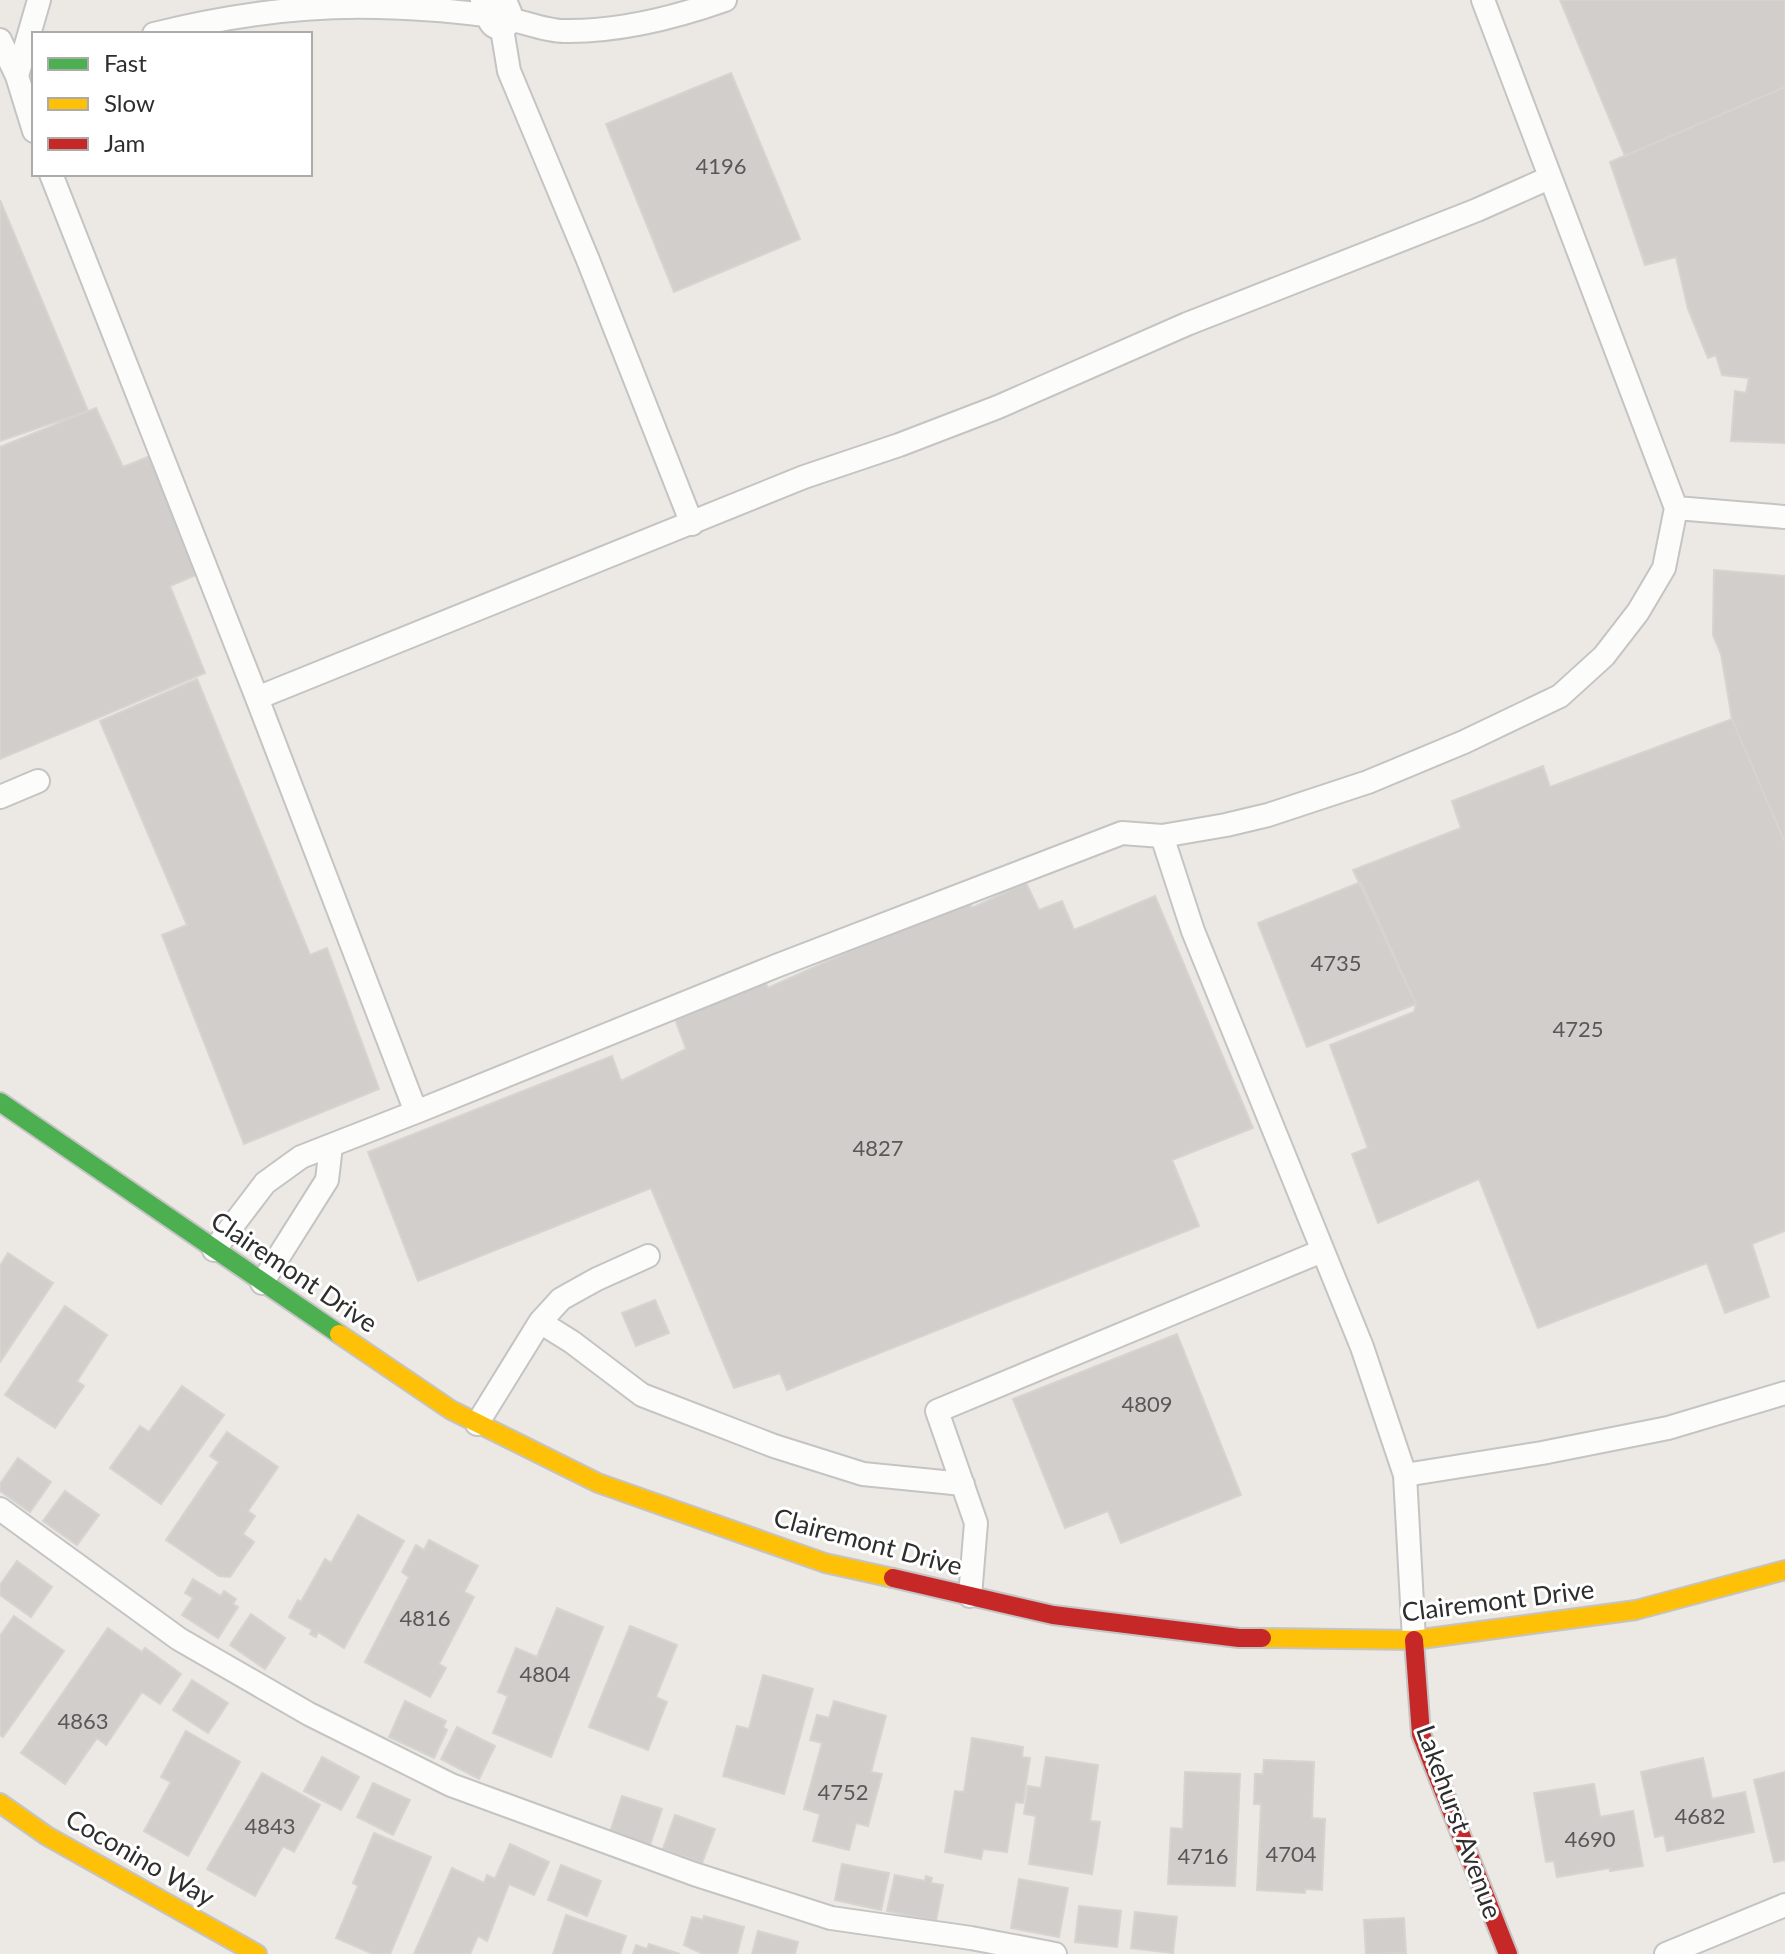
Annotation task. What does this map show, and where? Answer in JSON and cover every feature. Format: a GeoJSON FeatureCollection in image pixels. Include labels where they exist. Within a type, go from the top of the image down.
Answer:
{"type":"FeatureCollection","features":[{"type":"Feature","properties":{"kind":"main road","name":"Clairemont Drive"},"geometry":{"type":"LineString","coordinates":[[0,1102],[451,1410],[598,1483],[825,1563],[1053,1615],[1239,1638],[1414,1640],[1636,1610],[1785,1570]]}},
{"type":"Feature","properties":{"kind":"main road","name":"Lakehurst Avenue"},"geometry":{"type":"LineString","coordinates":[[1414,1640],[1421,1734],[1508,1954]]}},
{"type":"Feature","properties":{"kind":"main road","name":"Coconino Way"},"geometry":{"type":"LineString","coordinates":[[0,1803],[47,1836],[257,1954]]}},
{"type":"Feature","properties":{"kind":"lane"},"geometry":{"type":"LineString","coordinates":[[17,77],[39,0]]}},
{"type":"Feature","properties":{"kind":"lane"},"geometry":{"type":"LineString","coordinates":[[162,32],[210,20],[376,7],[496,9],[562,31],[607,29],[676,18],[725,0]]}},
{"type":"Feature","properties":{"kind":"lane"},"geometry":{"type":"LineString","coordinates":[[214,1250],[265,1183],[301,1157],[776,966],[1122,833],[1162,836],[1268,815],[1368,782],[1464,742],[1560,696],[1604,656],[1638,612],[1664,568],[1676,508],[1483,0]]}},
{"type":"Feature","properties":{"kind":"lane"},"geometry":{"type":"LineString","coordinates":[[496,9],[509,71],[588,260],[692,524]]}},
{"type":"Feature","properties":{"kind":"lane"},"geometry":{"type":"LineString","coordinates":[[0,40],[17,77],[32,125]]}},
{"type":"Feature","properties":{"kind":"lane"},"geometry":{"type":"LineString","coordinates":[[52,176],[416,1112]]}},
{"type":"Feature","properties":{"kind":"lane"},"geometry":{"type":"LineString","coordinates":[[257,698],[804,477],[998,407],[1187,324],[1477,210],[1549,178]]}},
{"type":"Feature","properties":{"kind":"lane"},"geometry":{"type":"LineString","coordinates":[[1676,508],[1785,517]]}},
{"type":"Feature","properties":{"kind":"lane"},"geometry":{"type":"LineString","coordinates":[[0,797],[38,781]]}},
{"type":"Feature","properties":{"kind":"lane"},"geometry":{"type":"LineString","coordinates":[[1162,836],[1193,931],[1362,1347],[1405,1475],[1414,1640]]}},
{"type":"Feature","properties":{"kind":"lane"},"geometry":{"type":"LineString","coordinates":[[262,1283],[327,1180],[331,1146]]}},
{"type":"Feature","properties":{"kind":"lane"},"geometry":{"type":"LineString","coordinates":[[970,1596],[976,1523],[937,1411],[1322,1251]]}},
{"type":"Feature","properties":{"kind":"lane"},"geometry":{"type":"LineString","coordinates":[[477,1424],[540,1322],[561,1299],[648,1256]]}},
{"type":"Feature","properties":{"kind":"lane"},"geometry":{"type":"LineString","coordinates":[[540,1322],[642,1395],[774,1446],[863,1474],[963,1484]]}},
{"type":"Feature","properties":{"kind":"lane"},"geometry":{"type":"LineString","coordinates":[[1405,1475],[1542,1453],[1668,1428],[1785,1393]]}},
{"type":"Feature","properties":{"kind":"lane"},"geometry":{"type":"LineString","coordinates":[[0,1509],[179,1639],[309,1714],[451,1785],[694,1874],[831,1918],[971,1938],[1055,1954]]}},
{"type":"Feature","properties":{"kind":"lane"},"geometry":{"type":"LineString","coordinates":[[1666,1954],[1785,1905]]}},
{"type":"Feature","properties":{"kind":"building"},"geometry":{"type":"Polygon","coordinates":[[[1560,0],[1785,0],[1785,87],[1625,156],[1560,0]]]}},
{"type":"Feature","properties":{"kind":"building"},"geometry":{"type":"Polygon","coordinates":[[[731,73],[800,239],[674,292],[606,124],[731,73]]]}},
{"type":"Feature","properties":{"kind":"building"},"geometry":{"type":"Polygon","coordinates":[[[1785,87],[1785,443],[1731,441],[1735,391],[1746,393],[1749,378],[1722,375],[1716,355],[1708,358],[1688,309],[1676,257],[1645,265],[1610,162],[1785,87]]]}},
{"type":"Feature","properties":{"kind":"building"},"geometry":{"type":"Polygon","coordinates":[[[0,200],[88,411],[0,441],[0,200]]]}},
{"type":"Feature","properties":{"kind":"building"},"geometry":{"type":"Polygon","coordinates":[[[96,408],[123,467],[150,456],[196,575],[170,586],[205,673],[0,759],[0,447],[96,408]]]}},
{"type":"Feature","properties":{"kind":"building"},"geometry":{"type":"Polygon","coordinates":[[[1714,570],[1785,576],[1785,843],[1732,719],[1721,654],[1713,635],[1714,570]]]}},
{"type":"Feature","properties":{"kind":"building"},"geometry":{"type":"Polygon","coordinates":[[[197,679],[310,955],[327,948],[379,1089],[244,1144],[162,935],[187,925],[100,721],[197,679]]]}},
{"type":"Feature","properties":{"kind":"building"},"geometry":{"type":"Polygon","coordinates":[[[1732,719],[1785,843],[1785,1231],[1752,1244],[1769,1297],[1725,1313],[1707,1263],[1538,1328],[1479,1179],[1378,1223],[1352,1154],[1368,1148],[1330,1045],[1414,1012],[1416,1004],[1353,870],[1461,828],[1452,801],[1543,766],[1550,787],[1732,719]]]}},
{"type":"Feature","properties":{"kind":"building"},"geometry":{"type":"Polygon","coordinates":[[[1361,882],[1416,1004],[1307,1047],[1258,923],[1361,882]]]}},
{"type":"Feature","properties":{"kind":"building"},"geometry":{"type":"Polygon","coordinates":[[[1026,883],[1039,910],[1062,901],[1074,930],[1155,896],[1253,1128],[1172,1160],[1199,1226],[787,1390],[780,1373],[734,1388],[651,1188],[418,1281],[368,1152],[612,1056],[621,1081],[686,1049],[674,1016],[764,979],[768,988],[968,898],[972,908],[1026,883]]]}},
{"type":"Feature","properties":{"kind":"building"},"geometry":{"type":"Polygon","coordinates":[[[8,1253],[53,1283],[0,1362],[0,1266],[8,1253]]]}},
{"type":"Feature","properties":{"kind":"building"},"geometry":{"type":"Polygon","coordinates":[[[655,1300],[669,1333],[636,1346],[622,1313],[655,1300]]]}},
{"type":"Feature","properties":{"kind":"building"},"geometry":{"type":"Polygon","coordinates":[[[65,1306],[107,1335],[77,1381],[84,1386],[55,1428],[5,1395],[65,1306]]]}},
{"type":"Feature","properties":{"kind":"building"},"geometry":{"type":"Polygon","coordinates":[[[1177,1334],[1241,1495],[1121,1543],[1108,1511],[1065,1528],[1013,1399],[1177,1334]]]}},
{"type":"Feature","properties":{"kind":"building"},"geometry":{"type":"Polygon","coordinates":[[[182,1386],[224,1415],[161,1504],[110,1468],[140,1426],[149,1432],[182,1386]]]}},
{"type":"Feature","properties":{"kind":"building"},"geometry":{"type":"Polygon","coordinates":[[[227,1432],[278,1467],[248,1511],[255,1516],[243,1534],[254,1542],[230,1577],[219,1576],[166,1540],[219,1462],[210,1456],[227,1432]]]}},
{"type":"Feature","properties":{"kind":"building"},"geometry":{"type":"Polygon","coordinates":[[[18,1458],[51,1482],[30,1512],[0,1491],[0,1484],[18,1458]]]}},
{"type":"Feature","properties":{"kind":"building"},"geometry":{"type":"Polygon","coordinates":[[[65,1491],[99,1515],[77,1545],[43,1521],[65,1491]]]}},
{"type":"Feature","properties":{"kind":"building"},"geometry":{"type":"Polygon","coordinates":[[[358,1515],[404,1541],[344,1648],[318,1632],[316,1637],[310,1634],[312,1630],[289,1617],[325,1559],[331,1563],[358,1515]]]}},
{"type":"Feature","properties":{"kind":"building"},"geometry":{"type":"Polygon","coordinates":[[[429,1540],[478,1566],[464,1592],[474,1597],[439,1664],[446,1668],[430,1697],[365,1662],[409,1577],[402,1572],[416,1545],[424,1550],[429,1540]]]}},
{"type":"Feature","properties":{"kind":"building"},"geometry":{"type":"Polygon","coordinates":[[[17,1561],[52,1587],[31,1617],[0,1595],[0,1585],[17,1561]]]}},
{"type":"Feature","properties":{"kind":"building"},"geometry":{"type":"Polygon","coordinates":[[[193,1579],[221,1596],[224,1591],[236,1599],[233,1604],[238,1607],[218,1638],[182,1615],[193,1598],[185,1593],[193,1579]]]}},
{"type":"Feature","properties":{"kind":"building"},"geometry":{"type":"Polygon","coordinates":[[[557,1608],[603,1627],[551,1757],[493,1733],[508,1696],[498,1692],[516,1648],[537,1657],[557,1608]]]}},
{"type":"Feature","properties":{"kind":"building"},"geometry":{"type":"Polygon","coordinates":[[[251,1614],[285,1638],[265,1669],[230,1645],[251,1614]]]}},
{"type":"Feature","properties":{"kind":"building"},"geometry":{"type":"Polygon","coordinates":[[[14,1616],[64,1651],[3,1737],[0,1735],[0,1636],[14,1616]]]}},
{"type":"Feature","properties":{"kind":"building"},"geometry":{"type":"Polygon","coordinates":[[[630,1626],[677,1645],[656,1697],[667,1702],[648,1750],[589,1727],[630,1626]]]}},
{"type":"Feature","properties":{"kind":"building"},"geometry":{"type":"Polygon","coordinates":[[[108,1628],[142,1652],[145,1648],[181,1674],[160,1704],[142,1692],[106,1745],[97,1738],[65,1784],[21,1753],[108,1628]]]}},
{"type":"Feature","properties":{"kind":"building"},"geometry":{"type":"Polygon","coordinates":[[[763,1675],[813,1689],[784,1794],[723,1776],[737,1726],[749,1729],[763,1675]]]}},
{"type":"Feature","properties":{"kind":"building"},"geometry":{"type":"Polygon","coordinates":[[[192,1680],[228,1703],[208,1733],[173,1710],[192,1680]]]}},
{"type":"Feature","properties":{"kind":"building"},"geometry":{"type":"Polygon","coordinates":[[[405,1701],[446,1721],[443,1727],[447,1730],[434,1758],[389,1737],[405,1701]]]}},
{"type":"Feature","properties":{"kind":"building"},"geometry":{"type":"Polygon","coordinates":[[[834,1701],[886,1716],[871,1772],[882,1774],[868,1826],[856,1823],[849,1850],[813,1841],[820,1814],[804,1809],[822,1743],[810,1740],[817,1715],[829,1718],[834,1701]]]}},
{"type":"Feature","properties":{"kind":"building"},"geometry":{"type":"Polygon","coordinates":[[[457,1727],[495,1746],[479,1779],[441,1759],[457,1727]]]}},
{"type":"Feature","properties":{"kind":"building"},"geometry":{"type":"Polygon","coordinates":[[[186,1731],[240,1762],[188,1856],[144,1831],[171,1782],[161,1777],[186,1731]]]}},
{"type":"Feature","properties":{"kind":"building"},"geometry":{"type":"Polygon","coordinates":[[[972,1738],[1023,1747],[1022,1757],[1030,1758],[1023,1803],[1015,1802],[1007,1852],[983,1849],[981,1859],[945,1852],[955,1791],[964,1792],[972,1738]]]}},
{"type":"Feature","properties":{"kind":"building"},"geometry":{"type":"Polygon","coordinates":[[[322,1757],[359,1777],[341,1810],[304,1791],[322,1757]]]}},
{"type":"Feature","properties":{"kind":"building"},"geometry":{"type":"Polygon","coordinates":[[[1046,1757],[1098,1765],[1090,1821],[1100,1822],[1092,1874],[1029,1864],[1036,1816],[1024,1814],[1028,1786],[1041,1788],[1046,1757]]]}},
{"type":"Feature","properties":{"kind":"building"},"geometry":{"type":"Polygon","coordinates":[[[1703,1758],[1712,1799],[1745,1792],[1754,1832],[1667,1851],[1664,1835],[1655,1837],[1641,1772],[1703,1758]]]}},
{"type":"Feature","properties":{"kind":"building"},"geometry":{"type":"Polygon","coordinates":[[[1264,1760],[1314,1762],[1312,1818],[1325,1819],[1322,1890],[1305,1889],[1305,1893],[1257,1890],[1261,1804],[1254,1804],[1255,1774],[1263,1774],[1264,1760]]]}},
{"type":"Feature","properties":{"kind":"building"},"geometry":{"type":"Polygon","coordinates":[[[1185,1772],[1240,1774],[1235,1886],[1168,1884],[1171,1828],[1183,1829],[1185,1772]]]}},
{"type":"Feature","properties":{"kind":"building"},"geometry":{"type":"Polygon","coordinates":[[[1785,1772],[1785,1860],[1774,1862],[1754,1780],[1785,1772]]]}},
{"type":"Feature","properties":{"kind":"building"},"geometry":{"type":"Polygon","coordinates":[[[262,1773],[320,1805],[294,1852],[283,1846],[255,1896],[207,1869],[262,1773]]]}},
{"type":"Feature","properties":{"kind":"building"},"geometry":{"type":"Polygon","coordinates":[[[373,1783],[410,1800],[393,1835],[357,1817],[373,1783]]]}},
{"type":"Feature","properties":{"kind":"building"},"geometry":{"type":"Polygon","coordinates":[[[1594,1784],[1600,1817],[1633,1811],[1643,1866],[1557,1877],[1554,1861],[1546,1862],[1534,1793],[1594,1784]]]}},
{"type":"Feature","properties":{"kind":"building"},"geometry":{"type":"Polygon","coordinates":[[[622,1796],[662,1809],[650,1845],[610,1832],[622,1796]]]}},
{"type":"Feature","properties":{"kind":"building"},"geometry":{"type":"Polygon","coordinates":[[[675,1815],[715,1829],[702,1863],[663,1849],[675,1815]]]}},
{"type":"Feature","properties":{"kind":"building"},"geometry":{"type":"Polygon","coordinates":[[[374,1833],[431,1857],[390,1954],[373,1954],[336,1938],[358,1886],[353,1883],[374,1833]]]}},
{"type":"Feature","properties":{"kind":"building"},"geometry":{"type":"Polygon","coordinates":[[[510,1844],[549,1862],[534,1895],[509,1884],[487,1941],[478,1936],[470,1954],[414,1954],[452,1868],[484,1883],[487,1875],[495,1879],[510,1844]]]}},
{"type":"Feature","properties":{"kind":"building"},"geometry":{"type":"Polygon","coordinates":[[[842,1864],[889,1873],[881,1910],[835,1900],[842,1864]]]}},
{"type":"Feature","properties":{"kind":"building"},"geometry":{"type":"Polygon","coordinates":[[[561,1865],[601,1881],[587,1916],[548,1900],[561,1865]]]}},
{"type":"Feature","properties":{"kind":"building"},"geometry":{"type":"Polygon","coordinates":[[[895,1875],[925,1881],[926,1876],[932,1878],[931,1883],[943,1885],[936,1921],[887,1911],[895,1875]]]}},
{"type":"Feature","properties":{"kind":"building"},"geometry":{"type":"Polygon","coordinates":[[[1019,1879],[1068,1888],[1059,1937],[1011,1928],[1019,1879]]]}},
{"type":"Feature","properties":{"kind":"building"},"geometry":{"type":"Polygon","coordinates":[[[1079,1906],[1121,1911],[1117,1947],[1075,1942],[1079,1906]]]}},
{"type":"Feature","properties":{"kind":"building"},"geometry":{"type":"Polygon","coordinates":[[[1135,1912],[1177,1917],[1173,1953],[1131,1948],[1135,1912]]]}},
{"type":"Feature","properties":{"kind":"building"},"geometry":{"type":"Polygon","coordinates":[[[566,1915],[626,1936],[620,1954],[553,1954],[566,1915]]]}},
{"type":"Feature","properties":{"kind":"building"},"geometry":{"type":"Polygon","coordinates":[[[704,1916],[744,1927],[737,1954],[703,1954],[684,1945],[692,1917],[703,1920],[704,1916]]]}},
{"type":"Feature","properties":{"kind":"building"},"geometry":{"type":"Polygon","coordinates":[[[1404,1918],[1406,1953],[1366,1954],[1364,1920],[1404,1918]]]}},
{"type":"Feature","properties":{"kind":"building"},"geometry":{"type":"Polygon","coordinates":[[[758,1931],[798,1942],[795,1954],[752,1954],[758,1931]]]}},
{"type":"Feature","properties":{"kind":"building"},"geometry":{"type":"Polygon","coordinates":[[[649,1944],[680,1954],[633,1954],[636,1945],[647,1949],[649,1944]]]}},
{"type":"Feature","properties":{"kind":"traffic: fast"},"geometry":{"type":"LineString","coordinates":[[0,1102],[339,1334]]}},
{"type":"Feature","properties":{"kind":"traffic: slow"},"geometry":{"type":"LineString","coordinates":[[339,1334],[451,1410],[598,1483],[825,1563],[893,1578]]}},
{"type":"Feature","properties":{"kind":"traffic: slow"},"geometry":{"type":"LineString","coordinates":[[1262,1638],[1414,1640],[1636,1610],[1785,1570]]}},
{"type":"Feature","properties":{"kind":"traffic: slow"},"geometry":{"type":"LineString","coordinates":[[0,1803],[47,1836],[257,1954]]}},
{"type":"Feature","properties":{"kind":"traffic: jam"},"geometry":{"type":"LineString","coordinates":[[893,1578],[1053,1615],[1239,1638],[1262,1638]]}},
{"type":"Feature","properties":{"kind":"traffic: jam"},"geometry":{"type":"LineString","coordinates":[[1414,1640],[1421,1734],[1508,1954]]}}]}
